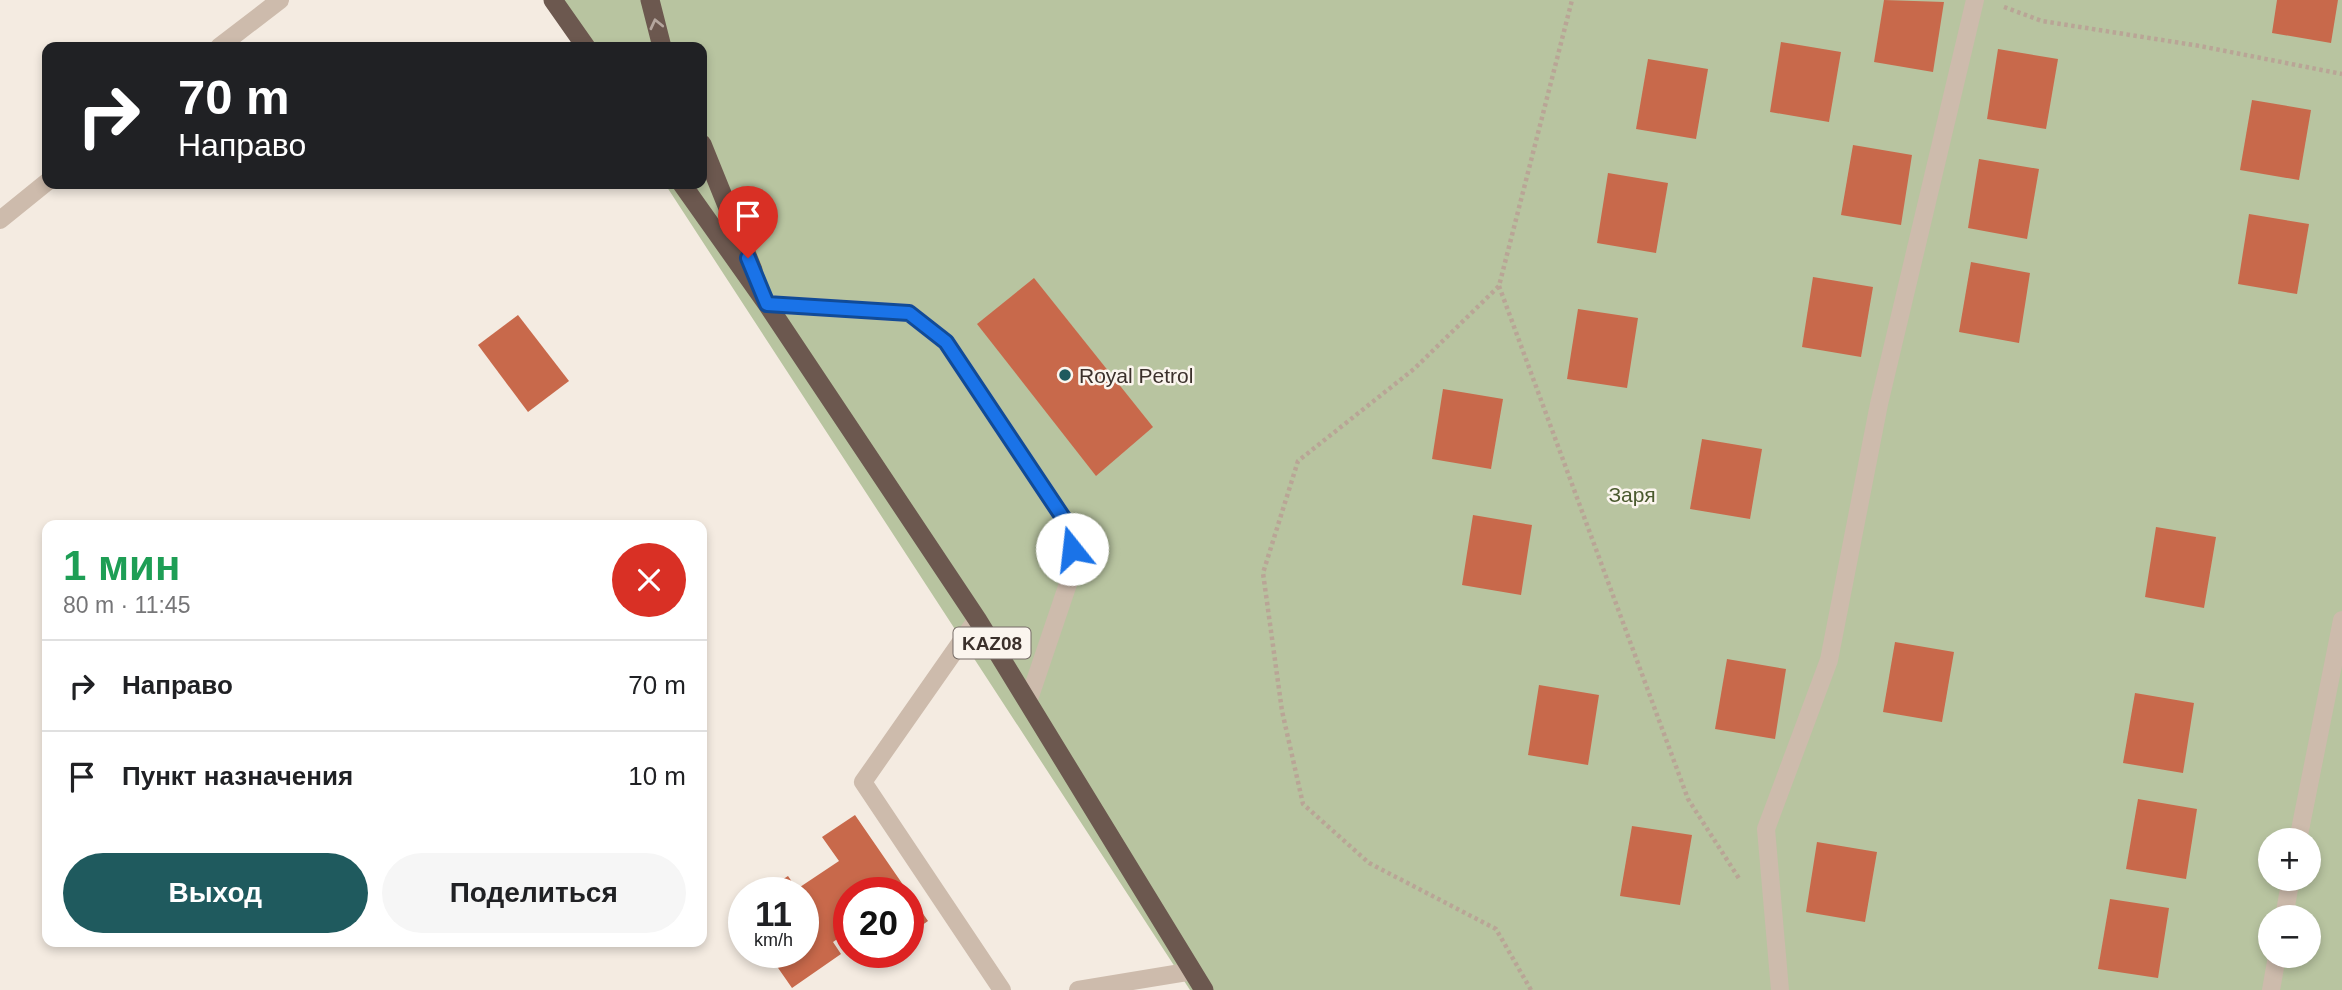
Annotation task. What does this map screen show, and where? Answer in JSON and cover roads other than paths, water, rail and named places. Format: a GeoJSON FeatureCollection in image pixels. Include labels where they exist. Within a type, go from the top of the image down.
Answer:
{"type":"FeatureCollection","features":[{"type":"Feature","properties":{"kind":"highway"},"geometry":{"type":"LineString","coordinates":[[553,0],[582,42]]}},
{"type":"Feature","properties":{"kind":"highway"},"geometry":{"type":"LineString","coordinates":[[650,0],[661,42]]}},
{"type":"Feature","properties":{"kind":"highway"},"geometry":{"type":"LineString","coordinates":[[707,156],[767,304]]}},
{"type":"Feature","properties":{"kind":"highway","name":"KAZ08"},"geometry":{"type":"LineString","coordinates":[[686,189],[767,304],[977,619],[1205,990]]}},
{"type":"Feature","properties":{"kind":"street"},"geometry":{"type":"LineString","coordinates":[[225,42],[280,0]]}},
{"type":"Feature","properties":{"kind":"street"},"geometry":{"type":"LineString","coordinates":[[1780,990],[1766,829],[1829,660],[1878,404],[1975,0]]}},
{"type":"Feature","properties":{"kind":"street"},"geometry":{"type":"LineString","coordinates":[[0,219],[42,186]]}},
{"type":"Feature","properties":{"kind":"street"},"geometry":{"type":"LineString","coordinates":[[767,304],[909,313],[946,342],[1070,528],[1073,569],[1028,702]]}},
{"type":"Feature","properties":{"kind":"street"},"geometry":{"type":"LineString","coordinates":[[977,619],[863,782],[1002,990]]}},
{"type":"Feature","properties":{"kind":"street"},"geometry":{"type":"LineString","coordinates":[[2300,828],[2342,620]]}},
{"type":"Feature","properties":{"kind":"street"},"geometry":{"type":"LineString","coordinates":[[2271,990],[2275,968]]}},
{"type":"Feature","properties":{"kind":"street"},"geometry":{"type":"LineString","coordinates":[[1078,990],[1193,971]]}},
{"type":"Feature","properties":{"kind":"place","name":"Royal Petrol"},"geometry":{"type":"Point","coordinates":[1065,375]}},
{"type":"Feature","properties":{"kind":"park label","name":"Заря"},"geometry":{"type":"Point","coordinates":[1632,494]}}]}
